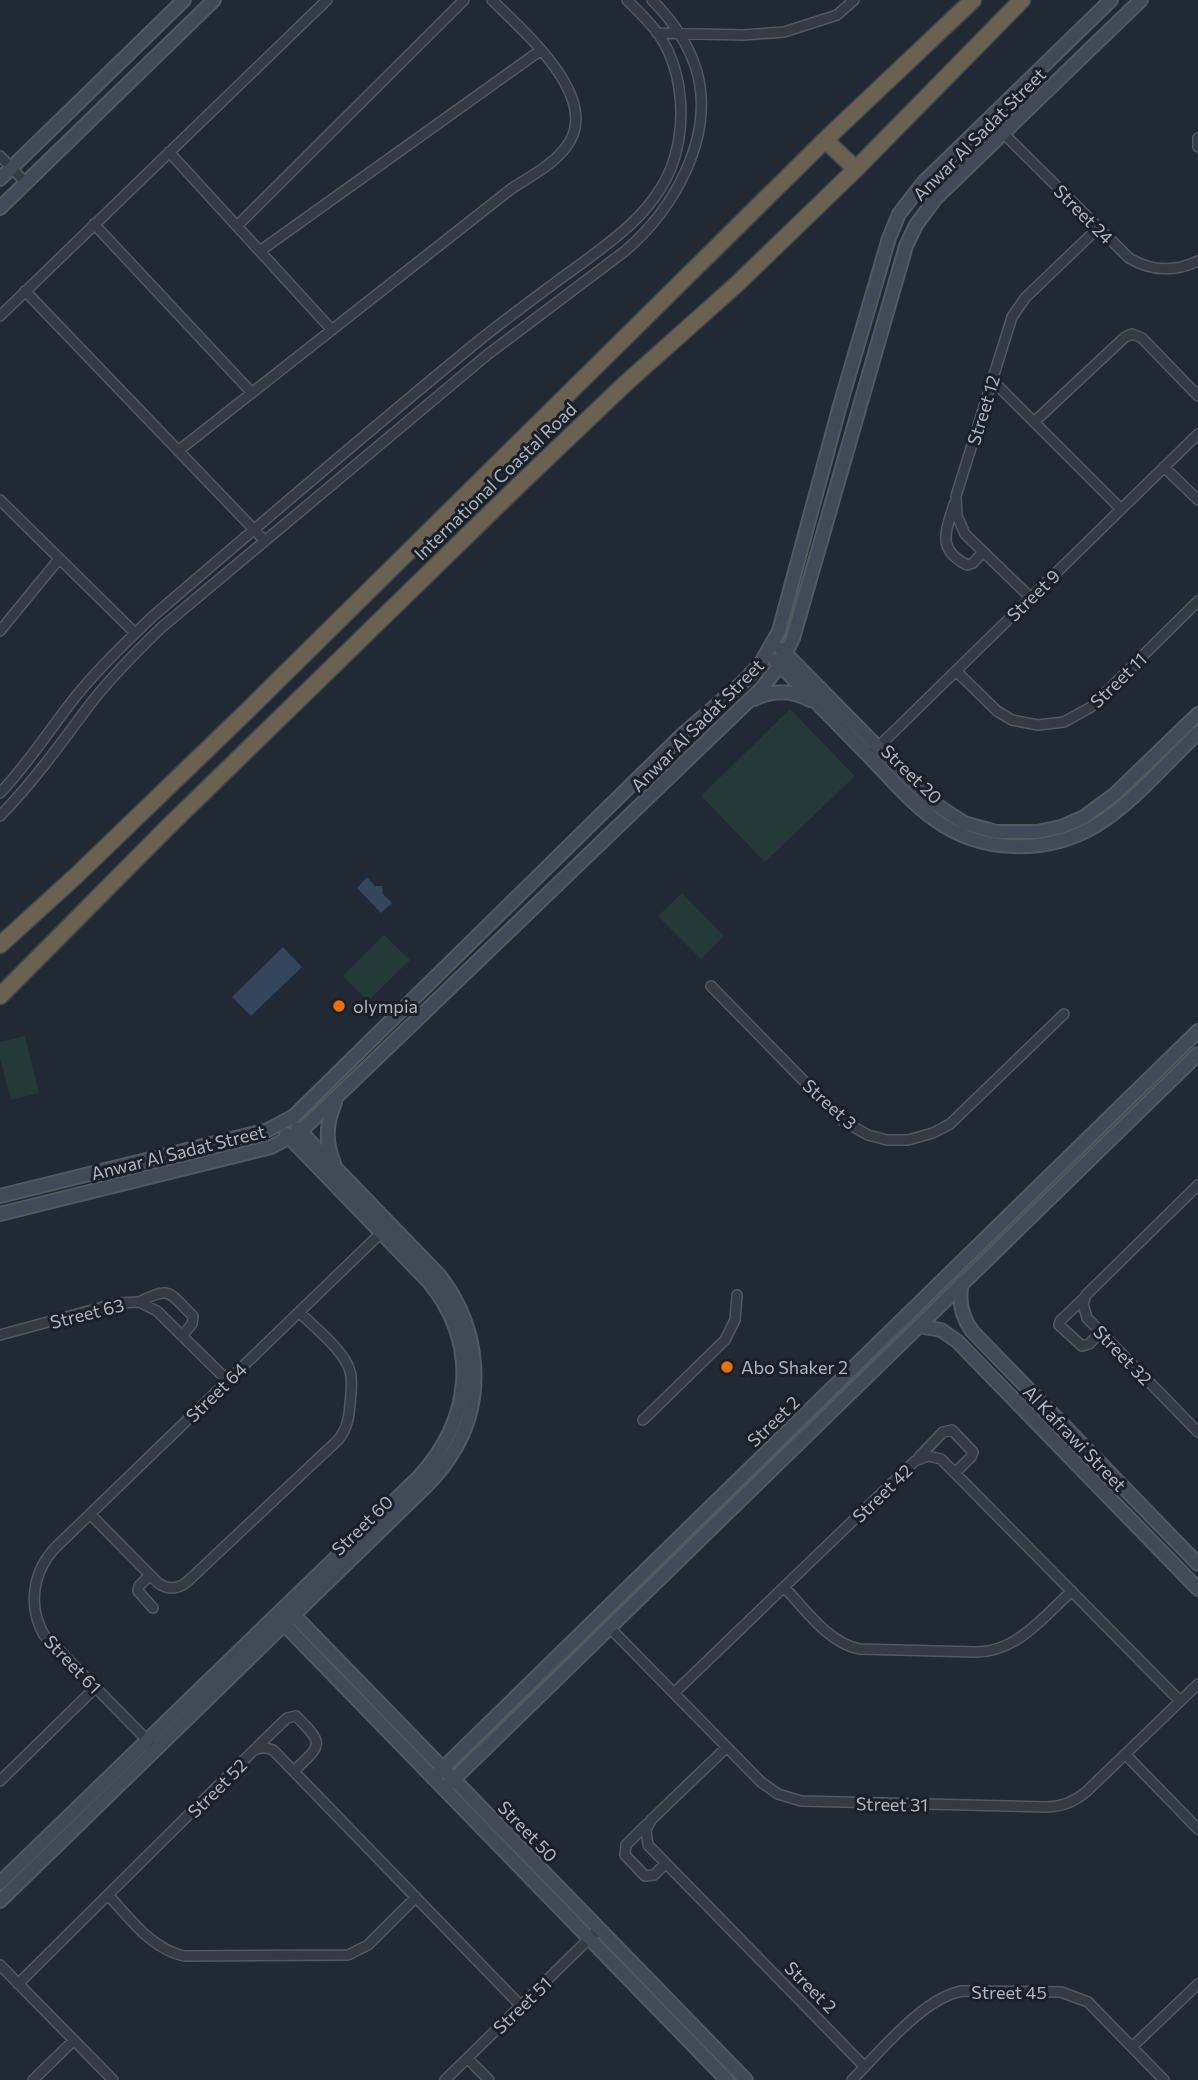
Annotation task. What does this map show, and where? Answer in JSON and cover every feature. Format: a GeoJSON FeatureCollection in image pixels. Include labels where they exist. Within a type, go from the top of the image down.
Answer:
{"type":"FeatureCollection","features":[{"type":"Feature","properties":{"kind":"highway","name":"International Coastal Road"},"geometry":{"type":"LineString","coordinates":[[0,945],[246,712],[825,140],[973,0]]}},
{"type":"Feature","properties":{"kind":"highway","name":"International Coastal Road"},"geometry":{"type":"LineString","coordinates":[[0,996],[170,825],[520,484],[626,383],[737,284],[856,169],[1022,0]]}},
{"type":"Feature","properties":{"kind":"highway"},"geometry":{"type":"LineString","coordinates":[[825,140],[856,169]]}},
{"type":"Feature","properties":{"kind":"street"},"geometry":{"type":"LineString","coordinates":[[0,179],[184,0]]}},
{"type":"Feature","properties":{"kind":"street"},"geometry":{"type":"LineString","coordinates":[[0,208],[214,0]]}},
{"type":"Feature","properties":{"kind":"street"},"geometry":{"type":"LineString","coordinates":[[0,316],[327,0]]}},
{"type":"Feature","properties":{"kind":"street"},"geometry":{"type":"LineString","coordinates":[[237,226],[464,0]]}},
{"type":"Feature","properties":{"kind":"street"},"geometry":{"type":"LineString","coordinates":[[178,451],[510,190],[555,158],[568,145],[575,128],[575,109],[563,79],[541,50],[492,0]]}},
{"type":"Feature","properties":{"kind":"street"},"geometry":{"type":"LineString","coordinates":[[0,793],[29,760],[76,696],[135,633],[477,342],[614,239],[647,207],[671,169],[678,147],[681,102],[669,54],[657,33],[626,0]]}},
{"type":"Feature","properties":{"kind":"street"},"geometry":{"type":"LineString","coordinates":[[0,816],[42,770],[123,665],[161,628],[487,355],[625,251],[643,236],[659,217],[685,173],[695,147],[699,120],[698,73],[680,34],[652,0]]}},
{"type":"Feature","properties":{"kind":"street"},"geometry":{"type":"LineString","coordinates":[[657,33],[785,32],[837,15],[854,0]]}},
{"type":"Feature","properties":{"kind":"street","name":"Anwar Al Sadat Street"},"geometry":{"type":"LineString","coordinates":[[0,1196],[284,1123],[682,735],[744,681],[771,647],[784,617],[839,409],[889,238],[899,214],[923,183],[1111,0]]}},
{"type":"Feature","properties":{"kind":"street","name":"Anwar Al Sadat Street"},"geometry":{"type":"LineString","coordinates":[[0,1214],[271,1147],[295,1135],[340,1096],[748,703],[783,660],[795,629],[911,235],[929,206],[1141,0]]}},
{"type":"Feature","properties":{"kind":"street"},"geometry":{"type":"LineString","coordinates":[[260,251],[541,50]]}},
{"type":"Feature","properties":{"kind":"street","name":"Street 24"},"geometry":{"type":"LineString","coordinates":[[989,118],[1124,254],[1143,265],[1172,268],[1198,261]]}},
{"type":"Feature","properties":{"kind":"street"},"geometry":{"type":"LineString","coordinates":[[1198,138],[1198,146]]}},
{"type":"Feature","properties":{"kind":"street"},"geometry":{"type":"LineString","coordinates":[[169,152],[332,330]]}},
{"type":"Feature","properties":{"kind":"street"},"geometry":{"type":"LineString","coordinates":[[0,156],[26,183]]}},
{"type":"Feature","properties":{"kind":"street"},"geometry":{"type":"LineString","coordinates":[[94,224],[252,393]]}},
{"type":"Feature","properties":{"kind":"street","name":"Street 12"},"geometry":{"type":"LineString","coordinates":[[1031,597],[962,529],[956,509],[956,496],[1016,309],[1098,228]]}},
{"type":"Feature","properties":{"kind":"street"},"geometry":{"type":"LineString","coordinates":[[25,291],[265,541]]}},
{"type":"Feature","properties":{"kind":"street"},"geometry":{"type":"LineString","coordinates":[[1034,422],[1125,337],[1132,334],[1142,338],[1198,396]]}},
{"type":"Feature","properties":{"kind":"street"},"geometry":{"type":"LineString","coordinates":[[992,380],[1121,509]]}},
{"type":"Feature","properties":{"kind":"street"},"geometry":{"type":"LineString","coordinates":[[839,409],[859,414]]}},
{"type":"Feature","properties":{"kind":"street","name":"Street 9"},"geometry":{"type":"LineString","coordinates":[[873,752],[1198,435]]}},
{"type":"Feature","properties":{"kind":"street"},"geometry":{"type":"LineString","coordinates":[[1164,467],[1198,500]]}},
{"type":"Feature","properties":{"kind":"street"},"geometry":{"type":"LineString","coordinates":[[956,496],[944,536],[946,546],[967,565],[973,563],[983,552]]}},
{"type":"Feature","properties":{"kind":"street"},"geometry":{"type":"LineString","coordinates":[[0,500],[135,633]]}},
{"type":"Feature","properties":{"kind":"street"},"geometry":{"type":"LineString","coordinates":[[0,631],[59,559]]}},
{"type":"Feature","properties":{"kind":"street","name":"Street 11"},"geometry":{"type":"LineString","coordinates":[[956,671],[997,711],[1012,720],[1038,725],[1064,722],[1091,706],[1198,601]]}},
{"type":"Feature","properties":{"kind":"street","name":"Street 20"},"geometry":{"type":"LineString","coordinates":[[771,647],[873,752],[925,812],[949,829],[983,842],[1029,846],[1066,839],[1104,820],[1198,733]]}},
{"type":"Feature","properties":{"kind":"street","name":"Street 20"},"geometry":{"type":"LineString","coordinates":[[783,660],[820,706],[932,802],[975,827],[996,832],[1037,832],[1073,822],[1095,810],[1198,714]]}},
{"type":"Feature","properties":{"kind":"street"},"geometry":{"type":"LineString","coordinates":[[748,703],[772,693],[789,692],[806,697],[820,706]]}},
{"type":"Feature","properties":{"kind":"street","name":"Street 3"},"geometry":{"type":"LineString","coordinates":[[711,986],[843,1121],[868,1135],[893,1141],[924,1137],[950,1124],[1064,1014]]}},
{"type":"Feature","properties":{"kind":"street","name":"Street 2"},"geometry":{"type":"LineString","coordinates":[[438,1773],[1198,1031]]}},
{"type":"Feature","properties":{"kind":"street","name":"Street 2"},"geometry":{"type":"LineString","coordinates":[[448,1784],[1198,1054]]}},
{"type":"Feature","properties":{"kind":"street"},"geometry":{"type":"LineString","coordinates":[[339,1172],[327,1139],[331,1112],[340,1096]]}},
{"type":"Feature","properties":{"kind":"street","name":"Street 60"},"geometry":{"type":"LineString","coordinates":[[0,1883],[436,1477],[457,1447],[470,1413],[475,1364],[464,1317],[453,1295],[439,1275],[385,1229],[284,1123]]}},
{"type":"Feature","properties":{"kind":"street","name":"Street 60"},"geometry":{"type":"LineString","coordinates":[[295,1135],[339,1172],[385,1229]]}},
{"type":"Feature","properties":{"kind":"street"},"geometry":{"type":"LineString","coordinates":[[1052,1174],[1063,1185]]}},
{"type":"Feature","properties":{"kind":"street"},"geometry":{"type":"LineString","coordinates":[[46,1185],[50,1202]]}},
{"type":"Feature","properties":{"kind":"street"},"geometry":{"type":"LineString","coordinates":[[1101,1332],[1089,1344],[1082,1346],[1059,1325],[1060,1321],[1198,1185]]}},
{"type":"Feature","properties":{"kind":"street","name":"Street 64"},"geometry":{"type":"LineString","coordinates":[[44,1562],[52,1551],[385,1229]]}},
{"type":"Feature","properties":{"kind":"street"},"geometry":{"type":"LineString","coordinates":[[954,1338],[967,1324],[961,1304],[962,1283]]}},
{"type":"Feature","properties":{"kind":"street"},"geometry":{"type":"LineString","coordinates":[[139,1302],[159,1292],[171,1295],[193,1316],[192,1324],[182,1336]]}},
{"type":"Feature","properties":{"kind":"street"},"geometry":{"type":"LineString","coordinates":[[643,1420],[725,1340],[735,1320],[737,1295]]}},
{"type":"Feature","properties":{"kind":"street","name":"Street 32"},"geometry":{"type":"LineString","coordinates":[[1087,1295],[1083,1304],[1084,1314],[1198,1432]]}},
{"type":"Feature","properties":{"kind":"street","name":"Street 63"},"geometry":{"type":"LineString","coordinates":[[0,1335],[118,1303],[139,1302],[157,1311],[228,1381]]}},
{"type":"Feature","properties":{"kind":"street"},"geometry":{"type":"LineString","coordinates":[[90,1514],[150,1575],[167,1588],[183,1585],[338,1440],[349,1418],[352,1380],[349,1366],[341,1354],[299,1312]]}},
{"type":"Feature","properties":{"kind":"street","name":"Al Kafrawi Street"},"geometry":{"type":"LineString","coordinates":[[967,1324],[1198,1564]]}},
{"type":"Feature","properties":{"kind":"street","name":"Al Kafrawi Street"},"geometry":{"type":"LineString","coordinates":[[919,1326],[941,1330],[954,1338],[1198,1589]]}},
{"type":"Feature","properties":{"kind":"street"},"geometry":{"type":"LineString","coordinates":[[804,1416],[815,1427]]}},
{"type":"Feature","properties":{"kind":"street"},"geometry":{"type":"LineString","coordinates":[[915,1461],[943,1432],[952,1430],[973,1452],[954,1473]]}},
{"type":"Feature","properties":{"kind":"street","name":"Street 42"},"geometry":{"type":"LineString","coordinates":[[674,1693],[915,1461],[933,1456],[941,1460],[1180,1701]]}},
{"type":"Feature","properties":{"kind":"street","name":"Street 61"},"geometry":{"type":"LineString","coordinates":[[44,1562],[37,1576],[34,1600],[40,1629],[48,1642],[152,1744]]}},
{"type":"Feature","properties":{"kind":"street"},"geometry":{"type":"LineString","coordinates":[[150,1575],[139,1586],[138,1591],[153,1608]]}},
{"type":"Feature","properties":{"kind":"street"},"geometry":{"type":"LineString","coordinates":[[784,1587],[832,1636],[851,1647],[860,1650],[975,1652],[991,1652],[1011,1644],[1072,1591]]}},
{"type":"Feature","properties":{"kind":"street"},"geometry":{"type":"LineString","coordinates":[[594,1620],[594,1630],[598,1633],[609,1627],[613,1613],[604,1610]]}},
{"type":"Feature","properties":{"kind":"street","name":"Street 50"},"geometry":{"type":"LineString","coordinates":[[285,1616],[594,1934],[744,2079]]}},
{"type":"Feature","properties":{"kind":"street","name":"Street 31"},"geometry":{"type":"LineString","coordinates":[[609,1627],[769,1788],[785,1797],[801,1801],[1046,1808],[1061,1806],[1081,1796],[1198,1684]]}},
{"type":"Feature","properties":{"kind":"street"},"geometry":{"type":"LineString","coordinates":[[0,1781],[95,1688]]}},
{"type":"Feature","properties":{"kind":"street"},"geometry":{"type":"LineString","coordinates":[[254,1750],[287,1718],[296,1716],[315,1735],[317,1743],[315,1751],[294,1771]]}},
{"type":"Feature","properties":{"kind":"street","name":"Street 60"},"geometry":{"type":"LineString","coordinates":[[0,1901],[152,1744]]}},
{"type":"Feature","properties":{"kind":"street","name":"Street 52"},"geometry":{"type":"LineString","coordinates":[[18,1983],[260,1747],[270,1748],[294,1771],[521,2006]]}},
{"type":"Feature","properties":{"kind":"street"},"geometry":{"type":"LineString","coordinates":[[665,1864],[654,1875],[645,1876],[625,1855],[625,1847],[727,1747]]}},
{"type":"Feature","properties":{"kind":"street"},"geometry":{"type":"LineString","coordinates":[[1125,1754],[1198,1829]]}},
{"type":"Feature","properties":{"kind":"street","name":"Street 2"},"geometry":{"type":"LineString","coordinates":[[650,1820],[646,1830],[651,1849],[865,2067]]}},
{"type":"Feature","properties":{"kind":"street"},"geometry":{"type":"LineString","coordinates":[[108,1895],[157,1945],[177,1955],[197,1956],[348,1955],[368,1945],[416,1897]]}},
{"type":"Feature","properties":{"kind":"street","name":"Street 50"},"geometry":{"type":"LineString","coordinates":[[594,1934],[727,2080]]}},
{"type":"Feature","properties":{"kind":"street","name":"Street 51"},"geometry":{"type":"LineString","coordinates":[[445,2080],[594,1934]]}},
{"type":"Feature","properties":{"kind":"street"},"geometry":{"type":"LineString","coordinates":[[0,1965],[113,2080]]}},
{"type":"Feature","properties":{"kind":"street"},"geometry":{"type":"LineString","coordinates":[[1132,2047],[1198,1984]]}},
{"type":"Feature","properties":{"kind":"street","name":"Street 45"},"geometry":{"type":"LineString","coordinates":[[852,2080],[929,2004],[947,1995],[962,1992],[1069,1993],[1088,2002],[1164,2080]]}},
{"type":"Feature","properties":{"kind":"street"},"geometry":{"type":"LineString","coordinates":[[33,2080],[74,2040]]}},
{"type":"Feature","properties":{"kind":"street"},"geometry":{"type":"LineString","coordinates":[[468,2059],[489,2080]]}},
{"type":"Feature","properties":{"kind":"shaded area"},"geometry":{"type":"Polygon","coordinates":[[[790,709],[855,776],[765,862],[701,796],[790,709]]]}},
{"type":"Feature","properties":{"kind":"shaded area"},"geometry":{"type":"Polygon","coordinates":[[[682,893],[724,936],[701,959],[658,916],[682,893]]]}},
{"type":"Feature","properties":{"kind":"shaded area"},"geometry":{"type":"Polygon","coordinates":[[[384,935],[410,960],[368,1001],[343,976],[384,935]]]}},
{"type":"Feature","properties":{"kind":"shaded area"},"geometry":{"type":"Polygon","coordinates":[[[25,1036],[39,1093],[11,1100],[0,1058],[0,1042],[25,1036]]]}},
{"type":"Feature","properties":{"kind":"water"},"geometry":{"type":"Polygon","coordinates":[[[367,877],[375,886],[382,886],[383,894],[392,903],[381,913],[357,888],[367,877]]]}},
{"type":"Feature","properties":{"kind":"water"},"geometry":{"type":"Polygon","coordinates":[[[283,947],[302,967],[251,1016],[232,997],[283,947]]]}},
{"type":"Feature","properties":{"kind":"place","name":"olympia"},"geometry":{"type":"Point","coordinates":[339,1006]}},
{"type":"Feature","properties":{"kind":"place","name":"Abo Shaker 2"},"geometry":{"type":"Point","coordinates":[727,1367]}}]}
